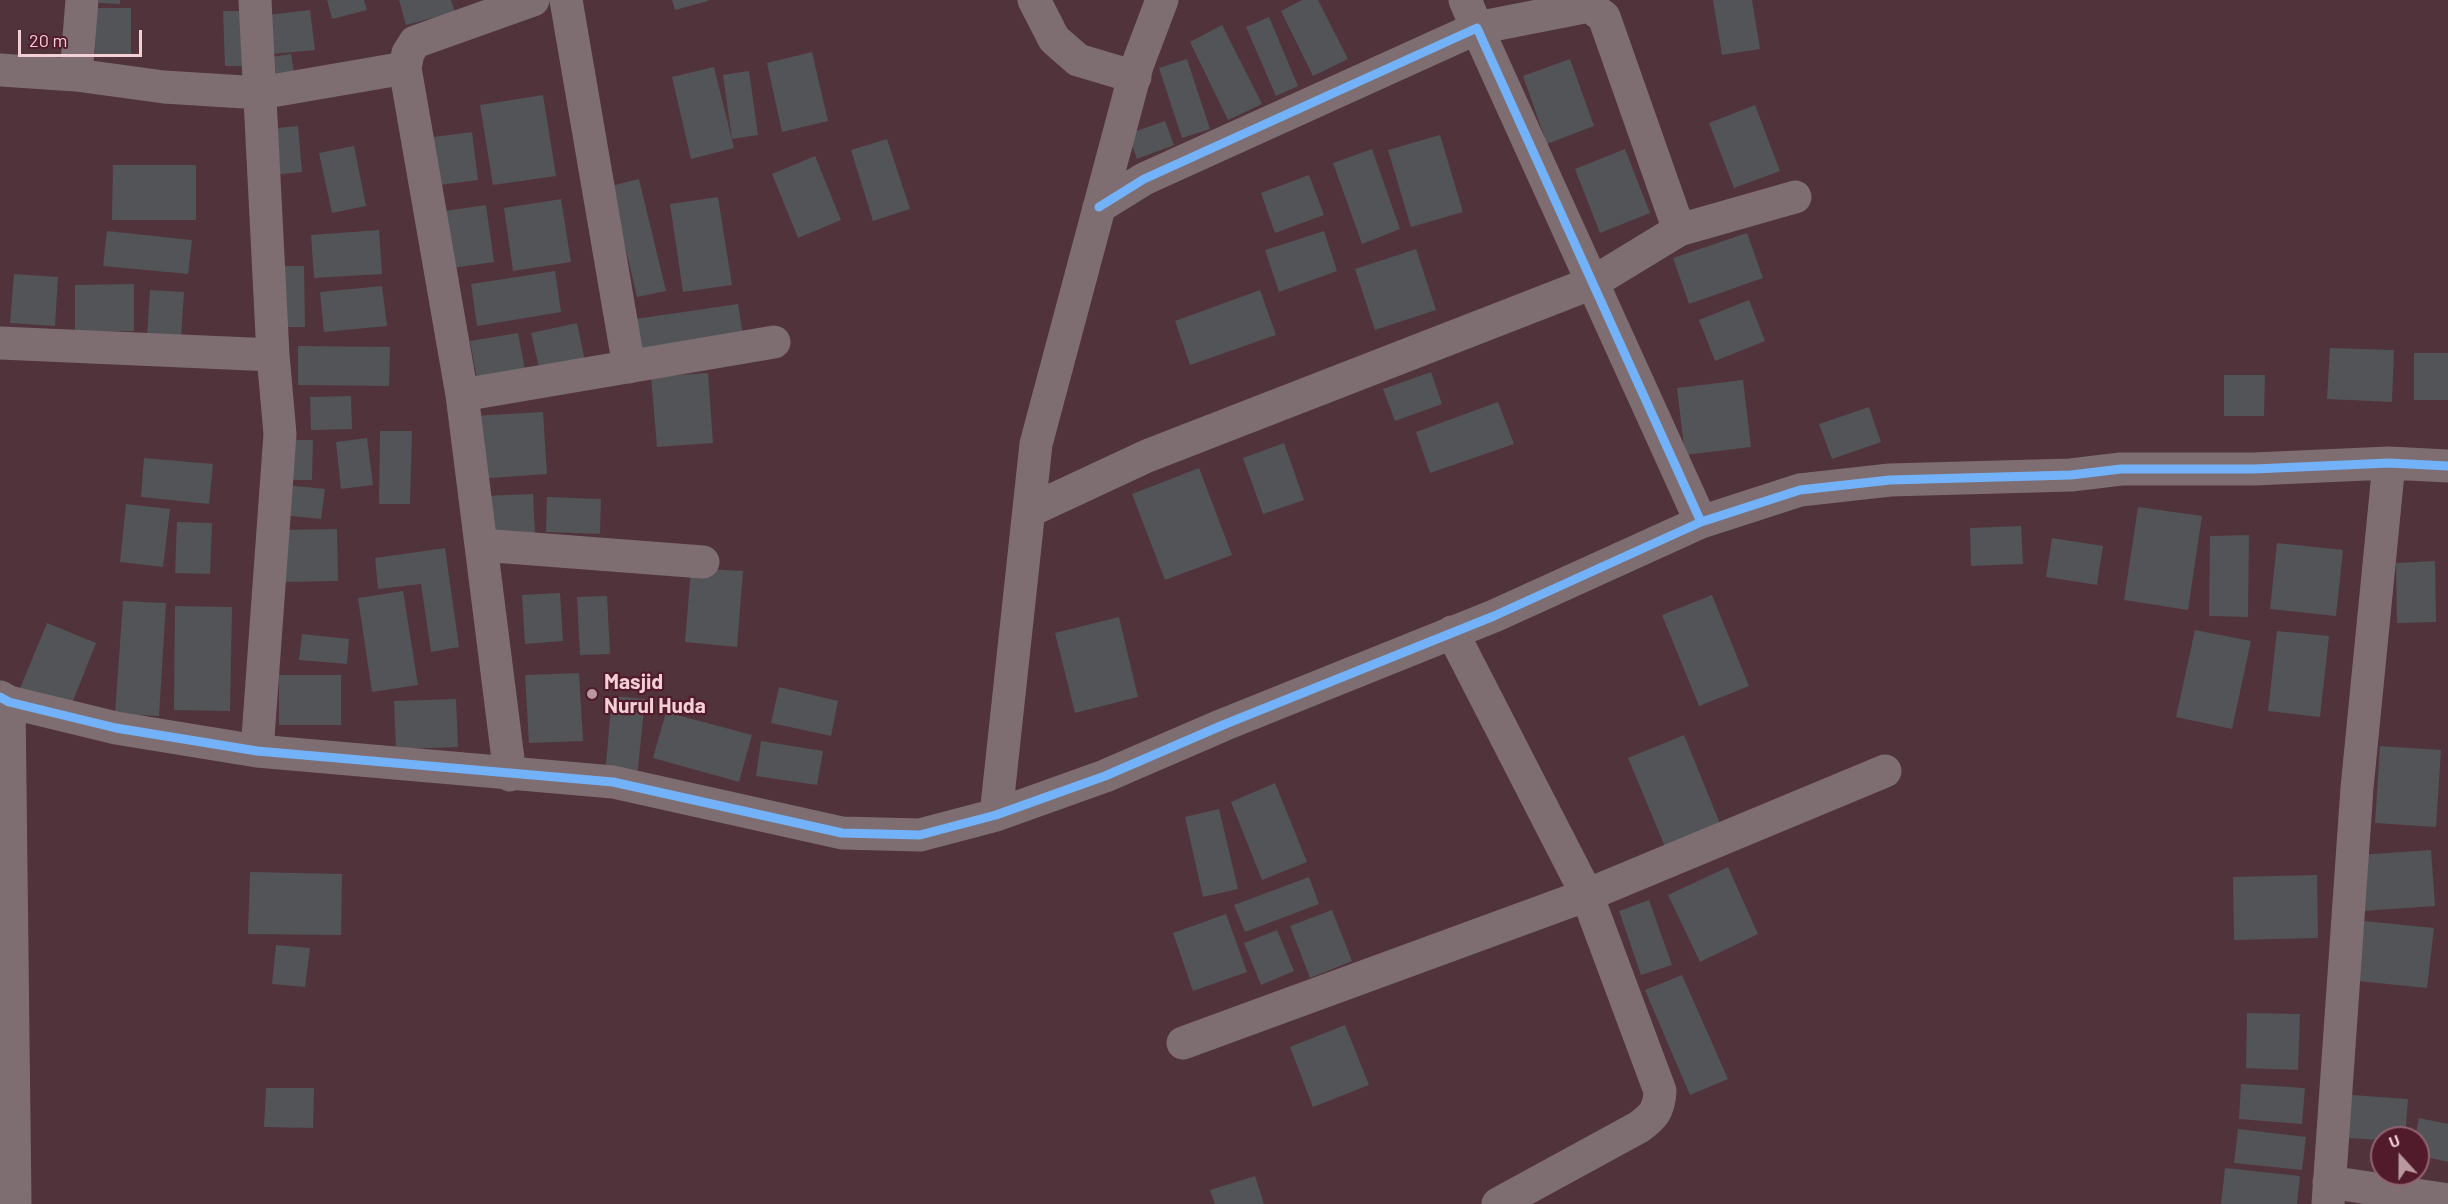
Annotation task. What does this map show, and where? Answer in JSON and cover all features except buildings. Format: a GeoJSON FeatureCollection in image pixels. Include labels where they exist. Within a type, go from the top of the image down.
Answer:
{"type":"FeatureCollection","features":[{"type":"Feature","properties":{"kind":"street"},"geometry":{"type":"LineString","coordinates":[[76,75],[82,0]]}},
{"type":"Feature","properties":{"kind":"street"},"geometry":{"type":"LineString","coordinates":[[255,0],[273,355],[280,434],[257,751]]}},
{"type":"Feature","properties":{"kind":"street"},"geometry":{"type":"LineString","coordinates":[[510,775],[462,395],[405,68],[408,53],[415,42],[533,0]]}},
{"type":"Feature","properties":{"kind":"street"},"geometry":{"type":"LineString","coordinates":[[566,0],[629,367]]}},
{"type":"Feature","properties":{"kind":"street"},"geometry":{"type":"LineString","coordinates":[[1034,0],[1054,39],[1078,60],[1135,77]]}},
{"type":"Feature","properties":{"kind":"street"},"geometry":{"type":"LineString","coordinates":[[996,815],[1036,444],[1135,77],[1162,0]]}},
{"type":"Feature","properties":{"kind":"street"},"geometry":{"type":"LineString","coordinates":[[1100,207],[1144,179],[1471,14],[1584,7],[1599,12],[1604,17],[1679,230]]}},
{"type":"Feature","properties":{"kind":"street"},"geometry":{"type":"LineString","coordinates":[[1471,14],[1701,522]]}},
{"type":"Feature","properties":{"kind":"street"},"geometry":{"type":"LineString","coordinates":[[0,70],[76,75],[164,87],[260,93],[405,68]]}},
{"type":"Feature","properties":{"kind":"street"},"geometry":{"type":"LineString","coordinates":[[1029,511],[1147,456],[1592,283],[1679,230],[1795,197]]}},
{"type":"Feature","properties":{"kind":"street"},"geometry":{"type":"LineString","coordinates":[[462,395],[774,342]]}},
{"type":"Feature","properties":{"kind":"street"},"geometry":{"type":"LineString","coordinates":[[0,344],[273,355]]}},
{"type":"Feature","properties":{"kind":"street"},"geometry":{"type":"LineString","coordinates":[[2389,463],[2357,788],[2328,1193],[2448,1200]]}},
{"type":"Feature","properties":{"kind":"street"},"geometry":{"type":"LineString","coordinates":[[15,1204],[4,700],[116,728],[257,751],[510,775],[613,782],[842,833],[920,835],[996,815],[1105,776],[1494,616],[1701,522],[1800,490],[1890,480],[2071,475],[2121,469],[2254,470],[2389,463],[2448,466]]}},
{"type":"Feature","properties":{"kind":"street"},"geometry":{"type":"LineString","coordinates":[[481,545],[703,562]]}},
{"type":"Feature","properties":{"kind":"street"},"geometry":{"type":"LineString","coordinates":[[1452,632],[1587,895],[1660,1091],[1659,1106],[1653,1117],[1639,1127],[1498,1204]]}},
{"type":"Feature","properties":{"kind":"street"},"geometry":{"type":"LineString","coordinates":[[1183,1043],[1587,895],[1886,771]]}},
{"type":"Feature","properties":{"kind":"cycle path"},"geometry":{"type":"LineString","coordinates":[[1099,207],[1144,179],[1477,28],[1701,522]]}},
{"type":"Feature","properties":{"kind":"cycle path"},"geometry":{"type":"LineString","coordinates":[[0,697],[9,702],[116,728],[257,751],[613,782],[842,833],[920,835],[996,815],[1105,776],[1223,725],[1494,616],[1701,522],[1800,490],[1890,480],[2071,475],[2121,469],[2254,469],[2389,463],[2448,466]]}},
{"type":"Feature","properties":{"kind":"place","name":"Masjid Nurul Huda"},"geometry":{"type":"Point","coordinates":[592,694]}}]}
